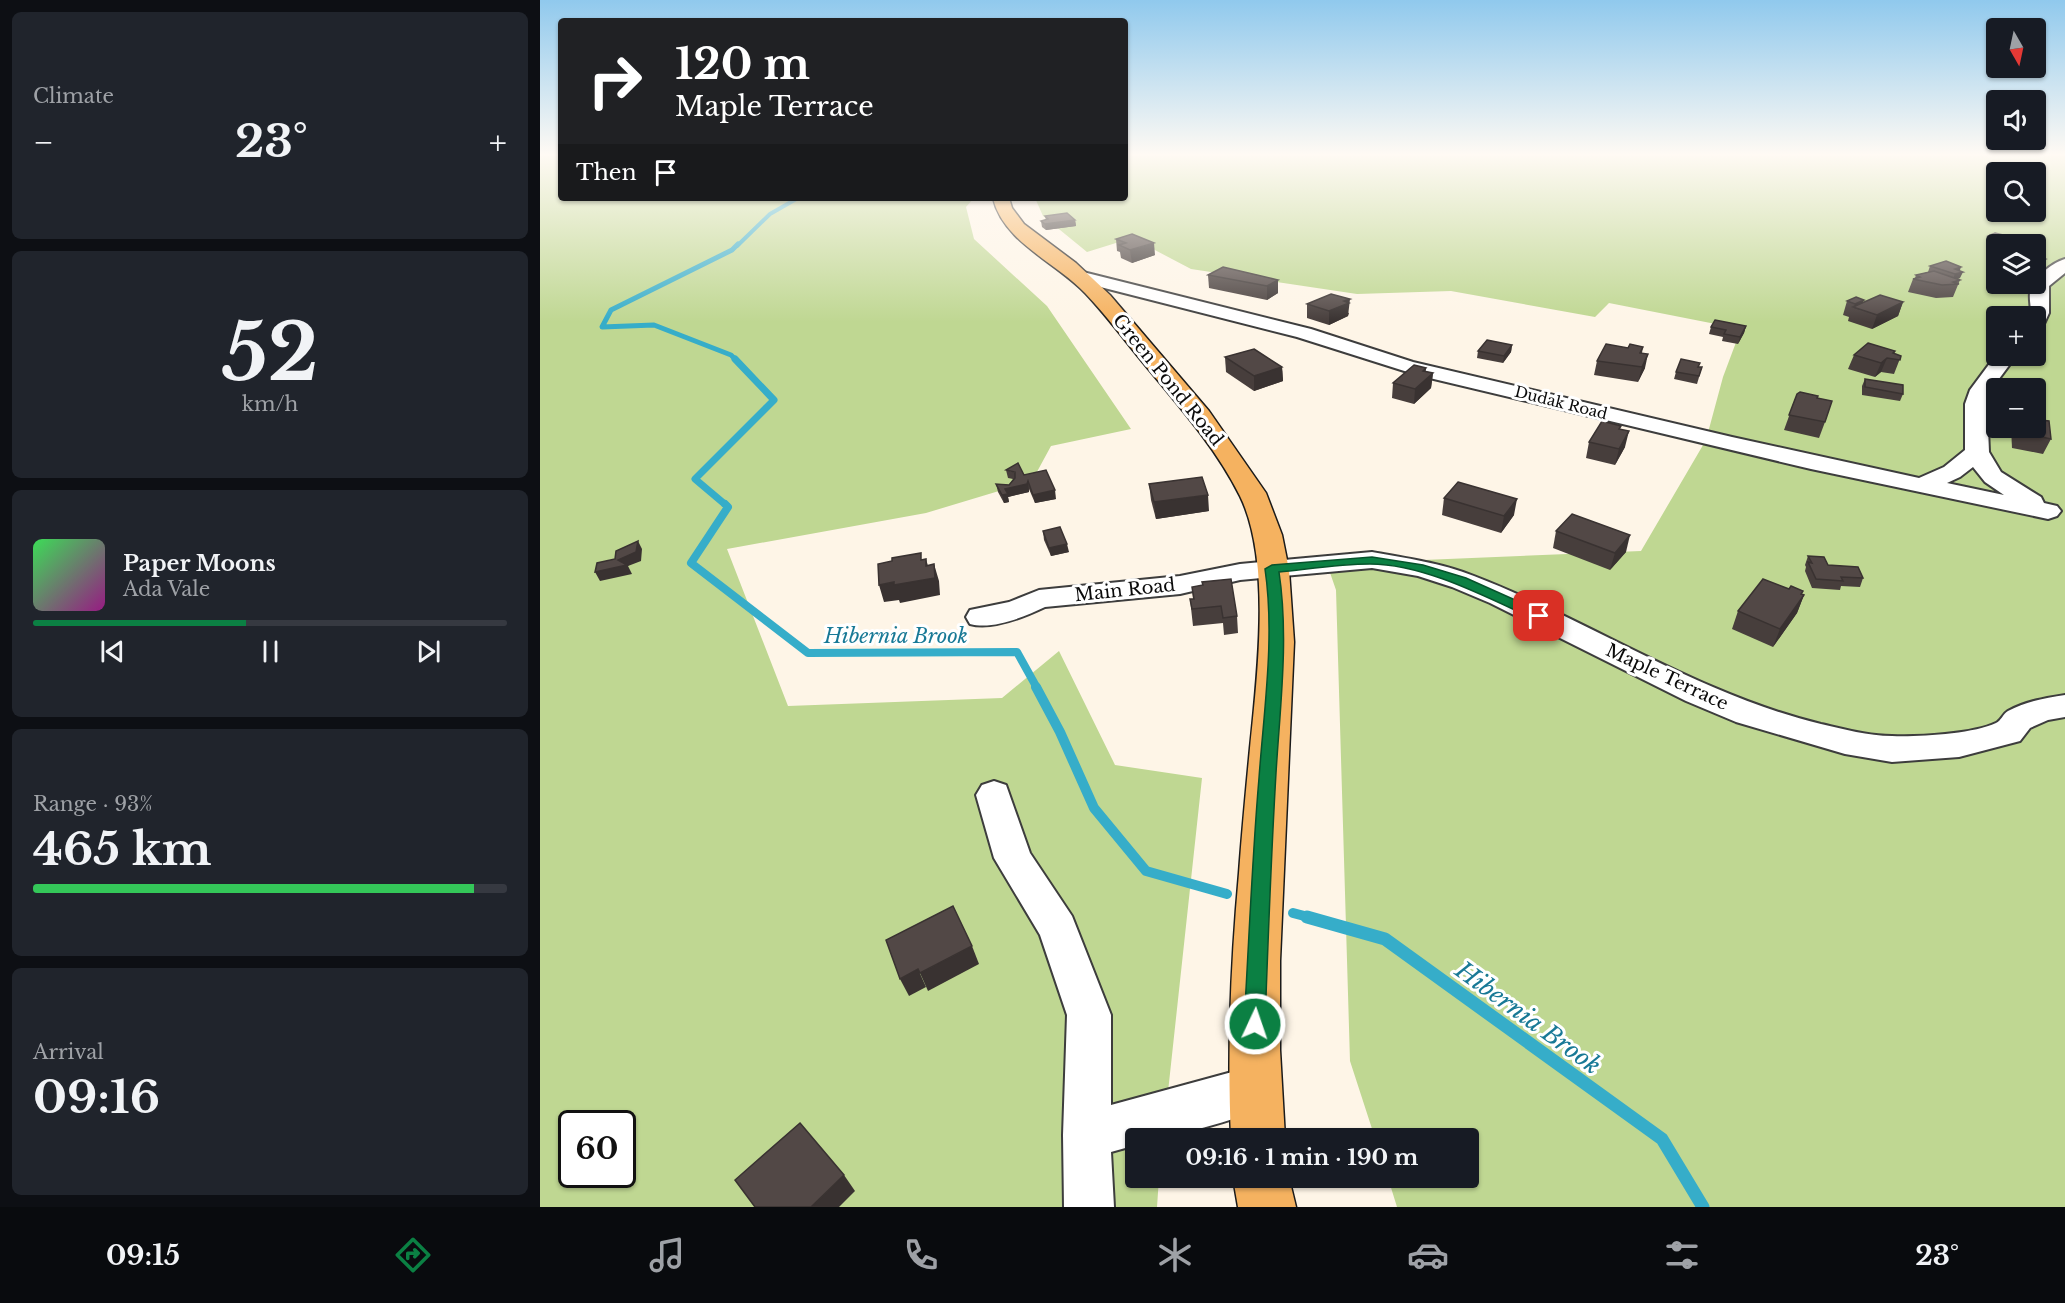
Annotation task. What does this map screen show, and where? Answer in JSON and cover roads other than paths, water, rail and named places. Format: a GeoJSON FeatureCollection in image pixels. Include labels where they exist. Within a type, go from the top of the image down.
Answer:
{"type":"FeatureCollection","features":[{"type":"Feature","properties":{"kind":"main road","name":"Green Pond Road"},"geometry":{"type":"LineString","coordinates":[[1004,209],[1016,226],[1079,276],[1099,296],[1187,398],[1230,456],[1257,502],[1276,598],[1275,665],[1263,839],[1254,1089],[1256,1128]]}},
{"type":"Feature","properties":{"kind":"main road"},"geometry":{"type":"LineString","coordinates":[[1263,1188],[1267,1207]]}},
{"type":"Feature","properties":{"kind":"street"},"geometry":{"type":"LineString","coordinates":[[2041,306],[2038,289],[2042,282],[2058,272],[2065,264]]}},
{"type":"Feature","properties":{"kind":"street","name":"Dudak Road"},"geometry":{"type":"LineString","coordinates":[[1079,276],[1296,331],[1415,369],[1814,464],[1923,485],[2056,515]]}},
{"type":"Feature","properties":{"kind":"street"},"geometry":{"type":"LineString","coordinates":[[1998,366],[1980,390],[1976,404],[1977,452],[1994,477],[2056,515]]}},
{"type":"Feature","properties":{"kind":"street"},"geometry":{"type":"LineString","coordinates":[[1923,485],[1952,471],[1977,452]]}},
{"type":"Feature","properties":{"kind":"street","name":"Maple Terrace"},"geometry":{"type":"LineString","coordinates":[[1272,569],[1372,560],[1423,569],[1462,581],[1500,597],[1698,693],[1747,714],[1845,742],[1892,749],[1959,745],[2008,732],[2018,720],[2042,710],[2065,706]]}},
{"type":"Feature","properties":{"kind":"street","name":"Main Road"},"geometry":{"type":"LineString","coordinates":[[980,618],[1017,609],[1040,599],[1180,585],[1240,572],[1272,569]]}},
{"type":"Feature","properties":{"kind":"street"},"geometry":{"type":"LineString","coordinates":[[994,795],[1013,858],[1058,927],[1089,1015],[1087,1135],[1089,1207]]}},
{"type":"Feature","properties":{"kind":"street"},"geometry":{"type":"LineString","coordinates":[[1087,1135],[1254,1089]]}},
{"type":"Feature","properties":{"kind":"waterway","name":"Hibernia Brook"},"geometry":{"type":"LineString","coordinates":[[737,246],[770,214],[778,209]]}},
{"type":"Feature","properties":{"kind":"waterway","name":"Hibernia Brook"},"geometry":{"type":"LineString","coordinates":[[735,359],[731,355],[654,325],[602,327],[611,310],[732,250],[738,244]]}},
{"type":"Feature","properties":{"kind":"waterway","name":"Hibernia Brook"},"geometry":{"type":"LineString","coordinates":[[727,506],[695,479],[774,400],[735,359]]}},
{"type":"Feature","properties":{"kind":"waterway","name":"Hibernia Brook"},"geometry":{"type":"LineString","coordinates":[[727,506],[691,563],[808,653],[1017,652],[1037,688]]}},
{"type":"Feature","properties":{"kind":"waterway","name":"Hibernia Brook"},"geometry":{"type":"LineString","coordinates":[[1036,687],[1060,732],[1094,808],[1146,871],[1227,894]]}},
{"type":"Feature","properties":{"kind":"waterway","name":"Hibernia Brook"},"geometry":{"type":"LineString","coordinates":[[1293,913],[1312,918]]}},
{"type":"Feature","properties":{"kind":"waterway","name":"Hibernia Brook"},"geometry":{"type":"LineString","coordinates":[[1307,917],[1385,939],[1662,1139],[1703,1207]]}}]}
